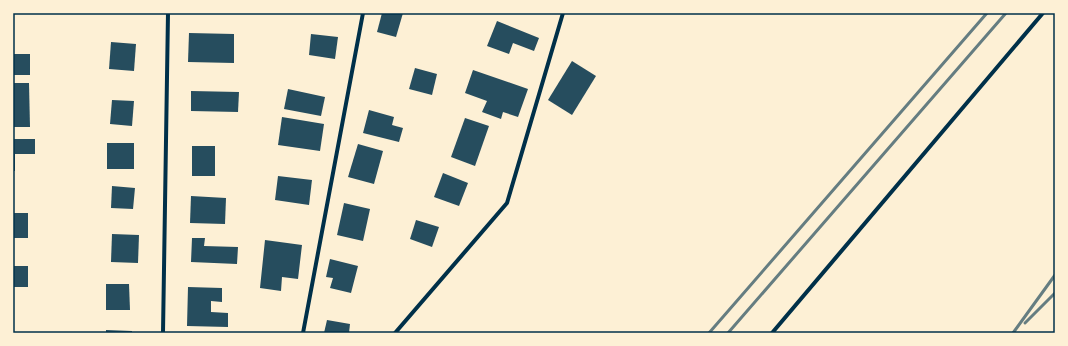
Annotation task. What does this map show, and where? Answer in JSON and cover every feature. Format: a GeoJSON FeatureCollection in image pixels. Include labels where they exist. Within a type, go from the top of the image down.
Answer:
{"type":"FeatureCollection","features":[{"type":"Feature","properties":{"kind":"street"},"geometry":{"type":"LineString","coordinates":[[163,333],[168,13]]}},
{"type":"Feature","properties":{"kind":"street"},"geometry":{"type":"LineString","coordinates":[[302,333],[363,13]]}},
{"type":"Feature","properties":{"kind":"street"},"geometry":{"type":"LineString","coordinates":[[396,333],[507,203],[563,13]]}},
{"type":"Feature","properties":{"kind":"street"},"geometry":{"type":"LineString","coordinates":[[772,333],[1043,13]]}},
{"type":"Feature","properties":{"kind":"building"},"geometry":{"type":"Polygon","coordinates":[[[382,13],[403,13],[396,37],[377,32],[382,13]]]}},
{"type":"Feature","properties":{"kind":"building"},"geometry":{"type":"Polygon","coordinates":[[[497,21],[539,38],[534,51],[513,43],[509,54],[487,46],[497,21]]]}},
{"type":"Feature","properties":{"kind":"building"},"geometry":{"type":"Polygon","coordinates":[[[189,33],[234,34],[234,63],[188,62],[189,33]]]}},
{"type":"Feature","properties":{"kind":"building"},"geometry":{"type":"Polygon","coordinates":[[[311,34],[338,37],[335,59],[309,55],[311,34]]]}},
{"type":"Feature","properties":{"kind":"building"},"geometry":{"type":"Polygon","coordinates":[[[111,42],[136,44],[134,71],[109,69],[111,42]]]}},
{"type":"Feature","properties":{"kind":"building"},"geometry":{"type":"Polygon","coordinates":[[[13,54],[30,54],[30,75],[13,75],[13,54]]]}},
{"type":"Feature","properties":{"kind":"building"},"geometry":{"type":"Polygon","coordinates":[[[572,61],[596,76],[572,115],[548,100],[572,61]]]}},
{"type":"Feature","properties":{"kind":"building"},"geometry":{"type":"Polygon","coordinates":[[[415,68],[437,74],[432,95],[409,89],[415,68]]]}},
{"type":"Feature","properties":{"kind":"building"},"geometry":{"type":"Polygon","coordinates":[[[473,70],[528,89],[518,117],[503,112],[501,119],[482,112],[487,101],[465,93],[473,70]]]}},
{"type":"Feature","properties":{"kind":"building"},"geometry":{"type":"Polygon","coordinates":[[[13,83],[29,83],[30,127],[13,127],[13,83]]]}},
{"type":"Feature","properties":{"kind":"building"},"geometry":{"type":"Polygon","coordinates":[[[288,89],[325,97],[321,116],[284,109],[288,89]]]}},
{"type":"Feature","properties":{"kind":"building"},"geometry":{"type":"Polygon","coordinates":[[[191,91],[239,92],[238,112],[191,111],[191,91]]]}},
{"type":"Feature","properties":{"kind":"building"},"geometry":{"type":"Polygon","coordinates":[[[112,100],[134,101],[132,126],[110,124],[112,100]]]}},
{"type":"Feature","properties":{"kind":"building"},"geometry":{"type":"Polygon","coordinates":[[[369,110],[394,117],[392,125],[403,128],[399,142],[363,133],[369,110]]]}},
{"type":"Feature","properties":{"kind":"building"},"geometry":{"type":"Polygon","coordinates":[[[282,117],[324,124],[320,151],[278,145],[282,117]]]}},
{"type":"Feature","properties":{"kind":"building"},"geometry":{"type":"Polygon","coordinates":[[[465,118],[489,126],[475,166],[451,157],[465,118]]]}},
{"type":"Feature","properties":{"kind":"building"},"geometry":{"type":"Polygon","coordinates":[[[13,139],[35,139],[35,154],[15,154],[15,171],[13,171],[13,139]]]}},
{"type":"Feature","properties":{"kind":"building"},"geometry":{"type":"Polygon","coordinates":[[[107,143],[134,143],[134,169],[107,169],[107,143]]]}},
{"type":"Feature","properties":{"kind":"building"},"geometry":{"type":"Polygon","coordinates":[[[358,144],[383,151],[374,184],[348,177],[358,144]]]}},
{"type":"Feature","properties":{"kind":"building"},"geometry":{"type":"Polygon","coordinates":[[[192,146],[215,146],[215,176],[192,176],[192,146]]]}},
{"type":"Feature","properties":{"kind":"building"},"geometry":{"type":"Polygon","coordinates":[[[443,173],[468,183],[459,206],[434,197],[443,173]]]}},
{"type":"Feature","properties":{"kind":"building"},"geometry":{"type":"Polygon","coordinates":[[[278,176],[312,180],[309,205],[275,200],[278,176]]]}},
{"type":"Feature","properties":{"kind":"building"},"geometry":{"type":"Polygon","coordinates":[[[112,186],[135,188],[133,209],[111,208],[112,186]]]}},
{"type":"Feature","properties":{"kind":"building"},"geometry":{"type":"Polygon","coordinates":[[[191,196],[226,198],[225,224],[190,223],[191,196]]]}},
{"type":"Feature","properties":{"kind":"building"},"geometry":{"type":"Polygon","coordinates":[[[344,203],[370,209],[363,241],[337,235],[344,203]]]}},
{"type":"Feature","properties":{"kind":"building"},"geometry":{"type":"Polygon","coordinates":[[[13,213],[28,213],[28,238],[13,238],[13,213]]]}},
{"type":"Feature","properties":{"kind":"building"},"geometry":{"type":"Polygon","coordinates":[[[416,220],[439,227],[432,247],[410,239],[416,220]]]}},
{"type":"Feature","properties":{"kind":"building"},"geometry":{"type":"Polygon","coordinates":[[[112,234],[139,235],[138,263],[111,262],[112,234]]]}},
{"type":"Feature","properties":{"kind":"building"},"geometry":{"type":"Polygon","coordinates":[[[192,238],[205,238],[204,246],[238,247],[237,264],[191,262],[192,238]]]}},
{"type":"Feature","properties":{"kind":"building"},"geometry":{"type":"Polygon","coordinates":[[[265,240],[302,245],[298,279],[282,277],[281,291],[260,288],[265,240]]]}},
{"type":"Feature","properties":{"kind":"building"},"geometry":{"type":"Polygon","coordinates":[[[330,259],[358,266],[351,293],[330,288],[333,278],[326,277],[330,259]]]}},
{"type":"Feature","properties":{"kind":"building"},"geometry":{"type":"Polygon","coordinates":[[[13,266],[28,266],[28,287],[13,287],[13,266]]]}},
{"type":"Feature","properties":{"kind":"building"},"geometry":{"type":"Polygon","coordinates":[[[106,284],[129,284],[130,310],[106,310],[106,284]]]}},
{"type":"Feature","properties":{"kind":"building"},"geometry":{"type":"Polygon","coordinates":[[[188,287],[222,288],[222,302],[211,301],[211,312],[228,313],[228,327],[187,326],[188,287]]]}},
{"type":"Feature","properties":{"kind":"building"},"geometry":{"type":"Polygon","coordinates":[[[327,320],[350,324],[349,333],[324,333],[327,320]]]}},
{"type":"Feature","properties":{"kind":"building"},"geometry":{"type":"Polygon","coordinates":[[[106,330],[132,331],[132,333],[106,333],[106,330]]]}},
{"type":"Feature","properties":{"kind":"railway"},"geometry":{"type":"LineString","coordinates":[[709,333],[987,13]]}},
{"type":"Feature","properties":{"kind":"railway"},"geometry":{"type":"LineString","coordinates":[[728,333],[1006,13]]}},
{"type":"Feature","properties":{"kind":"railway"},"geometry":{"type":"LineString","coordinates":[[1013,333],[1055,275]]}},
{"type":"Feature","properties":{"kind":"railway"},"geometry":{"type":"LineString","coordinates":[[1025,323],[1055,293]]}}]}
